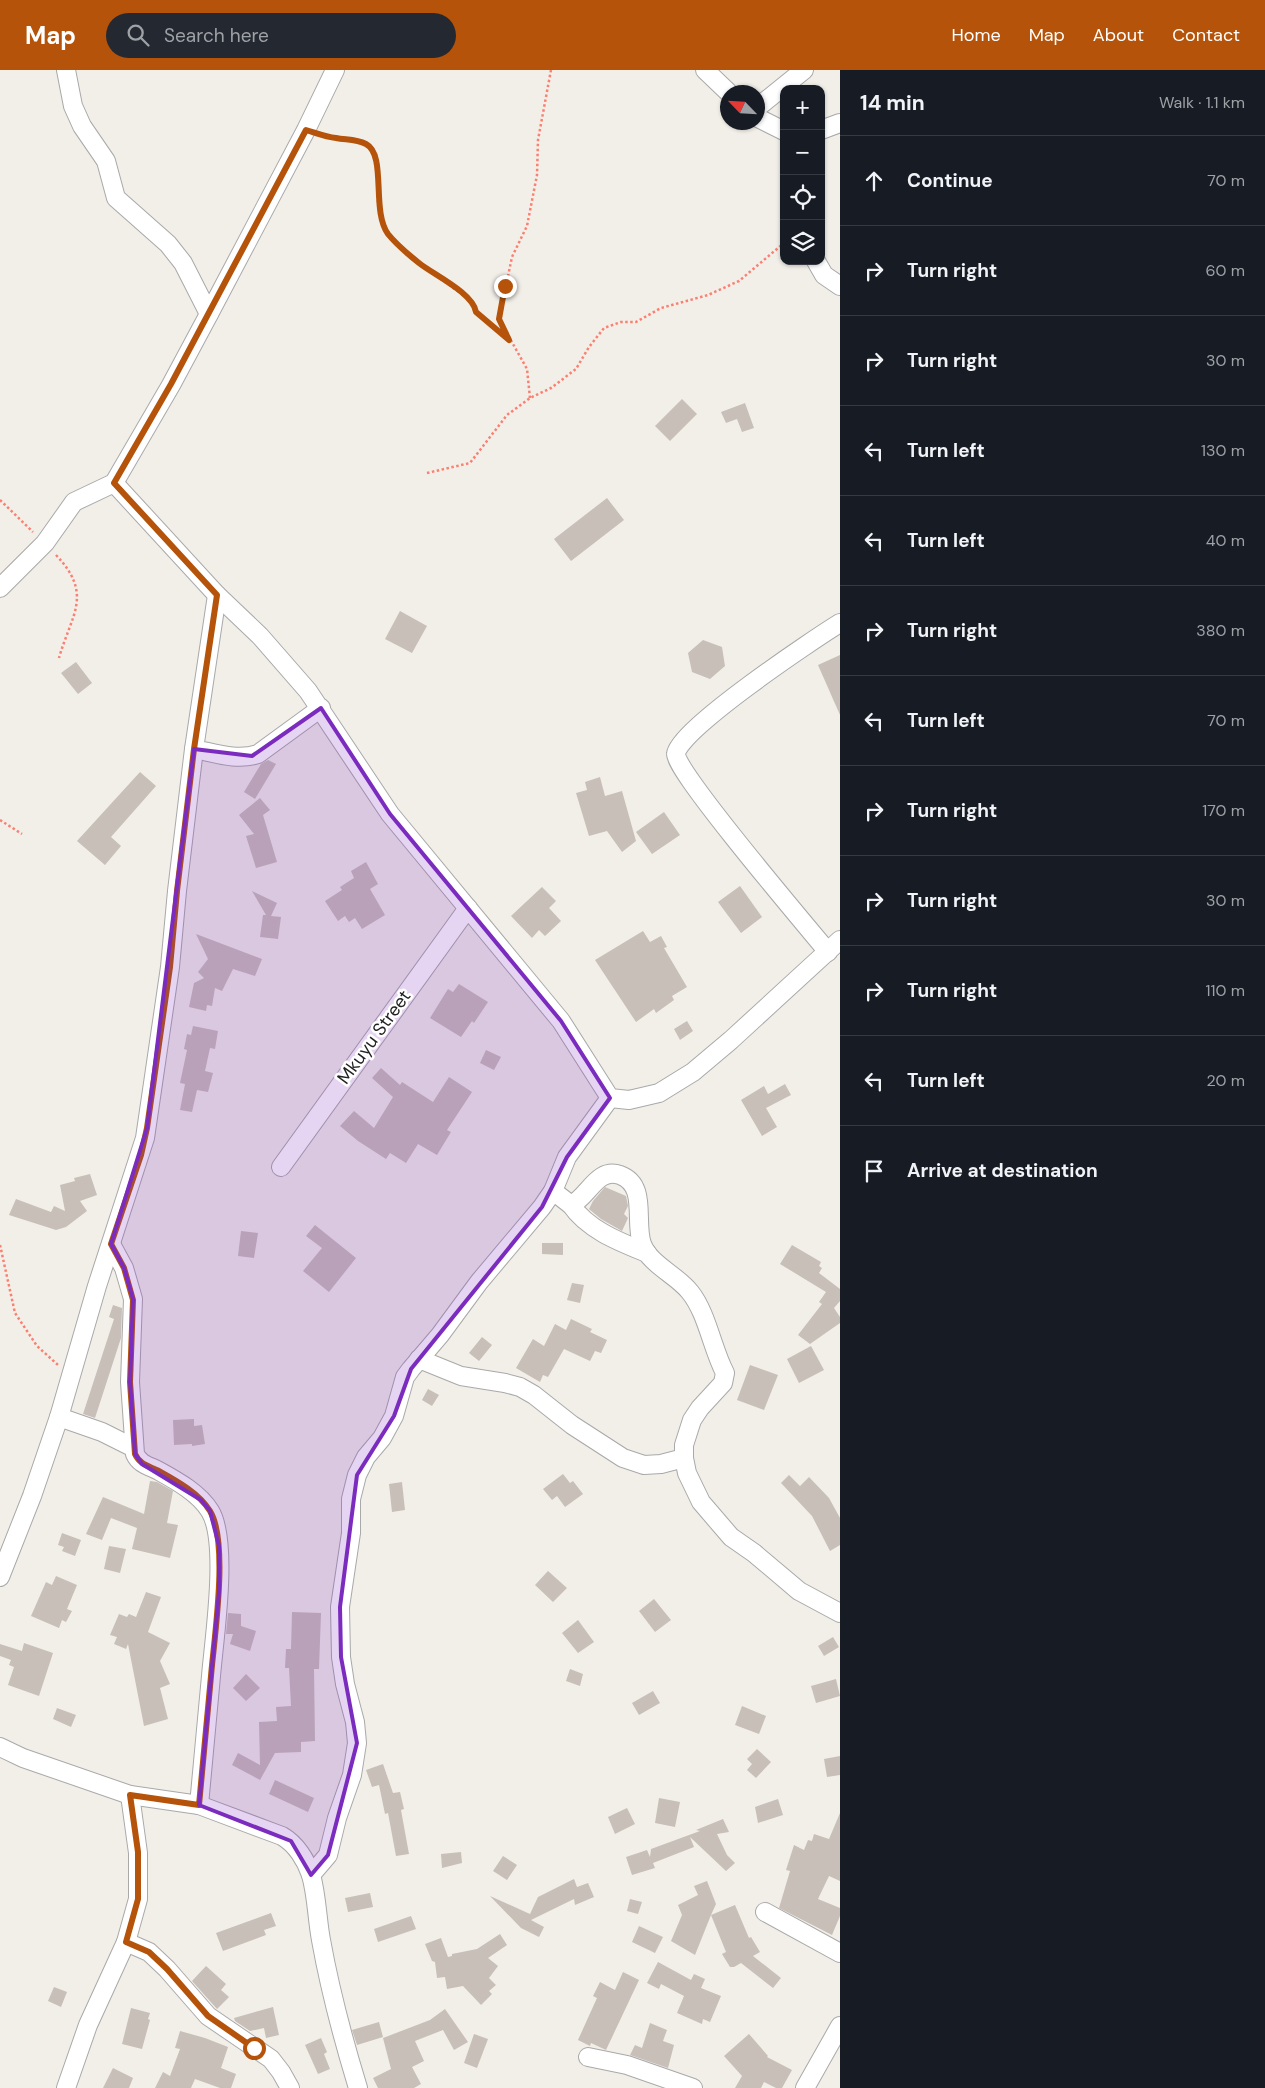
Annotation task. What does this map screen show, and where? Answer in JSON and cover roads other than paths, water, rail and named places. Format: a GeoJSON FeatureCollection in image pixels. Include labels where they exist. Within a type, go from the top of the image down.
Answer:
{"type":"FeatureCollection","features":[{"type":"Feature","properties":{"kind":"street"},"geometry":{"type":"LineString","coordinates":[[66,70],[73,106],[82,126],[106,161],[116,198],[168,244],[182,263],[208,314]]}},
{"type":"Feature","properties":{"kind":"street"},"geometry":{"type":"LineString","coordinates":[[0,588],[45,543],[74,502],[114,483],[171,384],[306,130],[335,70]]}},
{"type":"Feature","properties":{"kind":"street"},"geometry":{"type":"LineString","coordinates":[[706,70],[721,85]]}},
{"type":"Feature","properties":{"kind":"street"},"geometry":{"type":"LineString","coordinates":[[765,101],[804,70]]}},
{"type":"Feature","properties":{"kind":"street"},"geometry":{"type":"LineString","coordinates":[[765,122],[782,130]]}},
{"type":"Feature","properties":{"kind":"street"},"geometry":{"type":"LineString","coordinates":[[825,129],[840,123]]}},
{"type":"Feature","properties":{"kind":"street"},"geometry":{"type":"LineString","coordinates":[[818,265],[824,275],[840,286]]}},
{"type":"Feature","properties":{"kind":"street"},"geometry":{"type":"LineString","coordinates":[[114,483],[217,595],[260,636],[293,672],[321,708],[390,814],[562,1021],[610,1098]]}},
{"type":"Feature","properties":{"kind":"street"},"geometry":{"type":"LineString","coordinates":[[0,1577],[32,1496],[59,1417],[111,1244],[141,1155],[147,1128],[170,967],[194,749],[217,595]]}},
{"type":"Feature","properties":{"kind":"street"},"geometry":{"type":"LineString","coordinates":[[610,1098],[629,1100],[659,1094],[693,1072],[834,946],[794,913],[700,794],[676,761],[676,753],[681,743],[708,717],[805,645],[840,623]]}},
{"type":"Feature","properties":{"kind":"street"},"geometry":{"type":"LineString","coordinates":[[194,749],[240,757],[252,756],[258,754],[321,708]]}},
{"type":"Feature","properties":{"kind":"street","name":"Mkuyu Street"},"geometry":{"type":"LineString","coordinates":[[281,1167],[468,908]]}},
{"type":"Feature","properties":{"kind":"street"},"geometry":{"type":"LineString","coordinates":[[311,1875],[328,1855],[337,1818],[352,1775],[357,1743],[355,1722],[345,1684],[341,1657],[340,1607],[351,1533],[351,1499],[357,1475],[366,1458],[382,1438],[394,1416],[405,1377],[553,1191],[567,1157],[610,1098]]}},
{"type":"Feature","properties":{"kind":"street"},"geometry":{"type":"LineString","coordinates":[[571,1205],[579,1201],[601,1176],[609,1174],[619,1175],[634,1187],[638,1196],[642,1243],[647,1253],[690,1292],[697,1303],[724,1373],[723,1383],[700,1408],[692,1420],[684,1445],[684,1458],[688,1473],[701,1502],[731,1537],[754,1553],[799,1591],[840,1613]]}},
{"type":"Feature","properties":{"kind":"street"},"geometry":{"type":"LineString","coordinates":[[553,1191],[571,1205],[577,1213],[601,1231],[626,1245],[647,1253]]}},
{"type":"Feature","properties":{"kind":"street"},"geometry":{"type":"LineString","coordinates":[[111,1244],[128,1280],[134,1305],[130,1382],[134,1448],[139,1461],[168,1476],[201,1500],[210,1512],[215,1525],[219,1546],[219,1592],[199,1805]]}},
{"type":"Feature","properties":{"kind":"street"},"geometry":{"type":"LineString","coordinates":[[420,1359],[460,1376],[520,1387],[534,1395],[572,1425],[623,1458],[644,1465],[661,1464],[684,1458]]}},
{"type":"Feature","properties":{"kind":"street"},"geometry":{"type":"LineString","coordinates":[[59,1417],[102,1432],[134,1448]]}},
{"type":"Feature","properties":{"kind":"street"},"geometry":{"type":"LineString","coordinates":[[0,1747],[23,1758],[130,1795],[199,1805],[291,1841],[311,1875],[321,1940],[341,2033],[358,2088]]}},
{"type":"Feature","properties":{"kind":"street"},"geometry":{"type":"LineString","coordinates":[[66,2088],[88,2025],[126,1942],[138,1899],[138,1852],[130,1795]]}},
{"type":"Feature","properties":{"kind":"street"},"geometry":{"type":"LineString","coordinates":[[765,1912],[840,1953]]}},
{"type":"Feature","properties":{"kind":"street"},"geometry":{"type":"LineString","coordinates":[[126,1942],[149,1952],[167,1969],[208,2016],[271,2059],[290,2088]]}},
{"type":"Feature","properties":{"kind":"street"},"geometry":{"type":"LineString","coordinates":[[805,2088],[840,2026]]}},
{"type":"Feature","properties":{"kind":"street"},"geometry":{"type":"LineString","coordinates":[[588,2057],[627,2066],[693,2088]]}}]}
